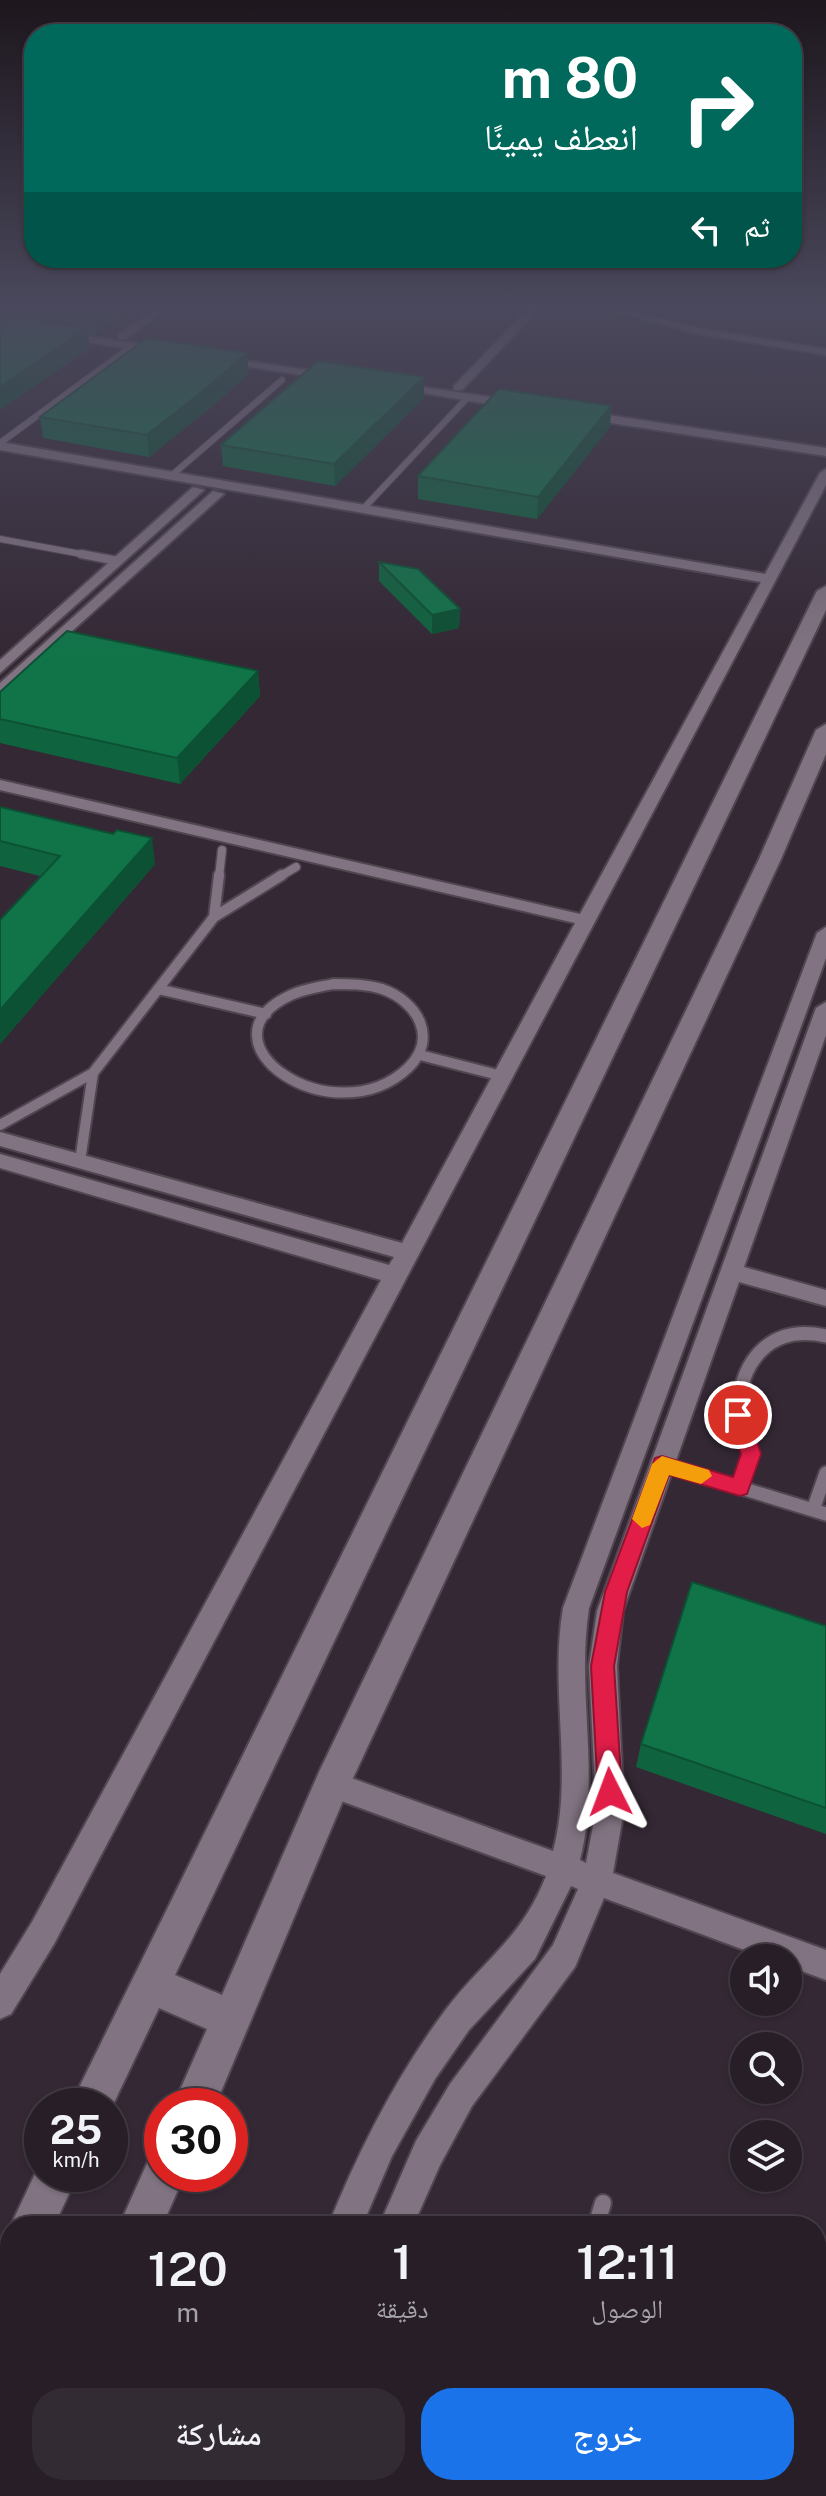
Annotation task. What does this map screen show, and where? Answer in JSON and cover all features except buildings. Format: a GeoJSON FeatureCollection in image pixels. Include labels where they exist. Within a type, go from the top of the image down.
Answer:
{"type":"FeatureCollection","features":[{"type":"Feature","properties":{"kind":"street"},"geometry":{"type":"LineString","coordinates":[[644,421],[826,452]]}},
{"type":"Feature","properties":{"kind":"street"},"geometry":{"type":"LineString","coordinates":[[664,421],[826,443]]}},
{"type":"Feature","properties":{"kind":"street"},"geometry":{"type":"LineString","coordinates":[[0,444],[765,584]]}},
{"type":"Feature","properties":{"kind":"street"},"geometry":{"type":"LineString","coordinates":[[0,456],[765,584]]}},
{"type":"Feature","properties":{"kind":"street"},"geometry":{"type":"LineString","coordinates":[[0,2003],[43,1933],[826,473]]}},
{"type":"Feature","properties":{"kind":"street"},"geometry":{"type":"LineString","coordinates":[[0,668],[198,490]]}},
{"type":"Feature","properties":{"kind":"street"},"geometry":{"type":"LineString","coordinates":[[0,691],[61,644],[218,494]]}},
{"type":"Feature","properties":{"kind":"street"},"geometry":{"type":"LineString","coordinates":[[177,509],[198,512]]}},
{"type":"Feature","properties":{"kind":"street"},"geometry":{"type":"LineString","coordinates":[[100,2088],[826,591]]}},
{"type":"Feature","properties":{"kind":"street"},"geometry":{"type":"LineString","coordinates":[[202,2088],[332,1784],[770,859],[826,730]]}},
{"type":"Feature","properties":{"kind":"street"},"geometry":{"type":"LineString","coordinates":[[0,785],[581,926]]}},
{"type":"Feature","properties":{"kind":"street"},"geometry":{"type":"LineString","coordinates":[[0,799],[296,867],[581,926]]}},
{"type":"Feature","properties":{"kind":"street"},"geometry":{"type":"LineString","coordinates":[[349,2216],[378,2148],[405,2099],[460,2018],[523,1949],[547,1911],[563,1868],[575,1803],[568,1653],[576,1608],[826,933]]}},
{"type":"Feature","properties":{"kind":"street"},"geometry":{"type":"LineString","coordinates":[[400,2216],[428,2153],[461,2095],[564,1956],[597,1881],[610,1810],[610,1774],[602,1701],[607,1631],[616,1592],[826,1008]]}},
{"type":"Feature","properties":{"kind":"street"},"geometry":{"type":"LineString","coordinates":[[0,1139],[406,1252]]}},
{"type":"Feature","properties":{"kind":"street"},"geometry":{"type":"LineString","coordinates":[[0,1161],[394,1275]]}},
{"type":"Feature","properties":{"kind":"street"},"geometry":{"type":"LineString","coordinates":[[731,1271],[826,1298]]}},
{"type":"Feature","properties":{"kind":"street"},"geometry":{"type":"LineString","coordinates":[[332,1784],[826,1965]]}},
{"type":"Feature","properties":{"kind":"street"},"geometry":{"type":"LineString","coordinates":[[151,1984],[233,2020]]}},
{"type":"Feature","properties":{"kind":"street"},"geometry":{"type":"LineString","coordinates":[[36,2216],[48,2192]]}},
{"type":"Feature","properties":{"kind":"street"},"geometry":{"type":"LineString","coordinates":[[145,2216],[156,2192]]}},
{"type":"Feature","properties":{"kind":"lane"},"geometry":{"type":"LineString","coordinates":[[0,444],[28,421]]}},
{"type":"Feature","properties":{"kind":"lane"},"geometry":{"type":"LineString","coordinates":[[171,476],[234,421]]}},
{"type":"Feature","properties":{"kind":"lane"},"geometry":{"type":"LineString","coordinates":[[363,509],[445,421]]}},
{"type":"Feature","properties":{"kind":"lane"},"geometry":{"type":"LineString","coordinates":[[0,539],[118,561]]}},
{"type":"Feature","properties":{"kind":"lane"},"geometry":{"type":"LineString","coordinates":[[214,917],[222,850]]}},
{"type":"Feature","properties":{"kind":"lane"},"geometry":{"type":"LineString","coordinates":[[0,1125],[41,1106],[93,1073],[214,917],[296,867]]}},
{"type":"Feature","properties":{"kind":"lane"},"geometry":{"type":"LineString","coordinates":[[350,983],[382,989],[407,1003],[423,1022],[425,1044],[420,1055],[402,1074],[373,1088],[339,1092],[305,1088],[277,1075],[260,1056],[256,1034],[266,1014],[287,996],[317,986],[350,983]]}},
{"type":"Feature","properties":{"kind":"lane"},"geometry":{"type":"LineString","coordinates":[[158,989],[266,1014]]}},
{"type":"Feature","properties":{"kind":"lane"},"geometry":{"type":"LineString","coordinates":[[420,1055],[502,1076]]}},
{"type":"Feature","properties":{"kind":"lane"},"geometry":{"type":"LineString","coordinates":[[80,1161],[93,1073]]}},
{"type":"Feature","properties":{"kind":"lane"},"geometry":{"type":"LineString","coordinates":[[740,1488],[751,1454],[748,1438],[739,1423],[739,1406],[753,1359],[767,1342],[777,1336],[803,1332],[826,1336]]}},
{"type":"Feature","properties":{"kind":"lane"},"geometry":{"type":"LineString","coordinates":[[662,1464],[819,1512],[826,1473]]}},
{"type":"Feature","properties":{"kind":"lane"},"geometry":{"type":"LineString","coordinates":[[599,2216],[603,2203]]}},
{"type":"Feature","properties":{"kind":"slow traffic"},"geometry":{"type":"LineString","coordinates":[[642,1519],[662,1464],[701,1476]]}},
{"type":"Feature","properties":{"kind":"route"},"geometry":{"type":"LineString","coordinates":[[610,1792],[602,1701],[603,1666],[610,1611],[616,1592],[662,1464],[740,1488],[751,1446],[738,1415]]}}]}
